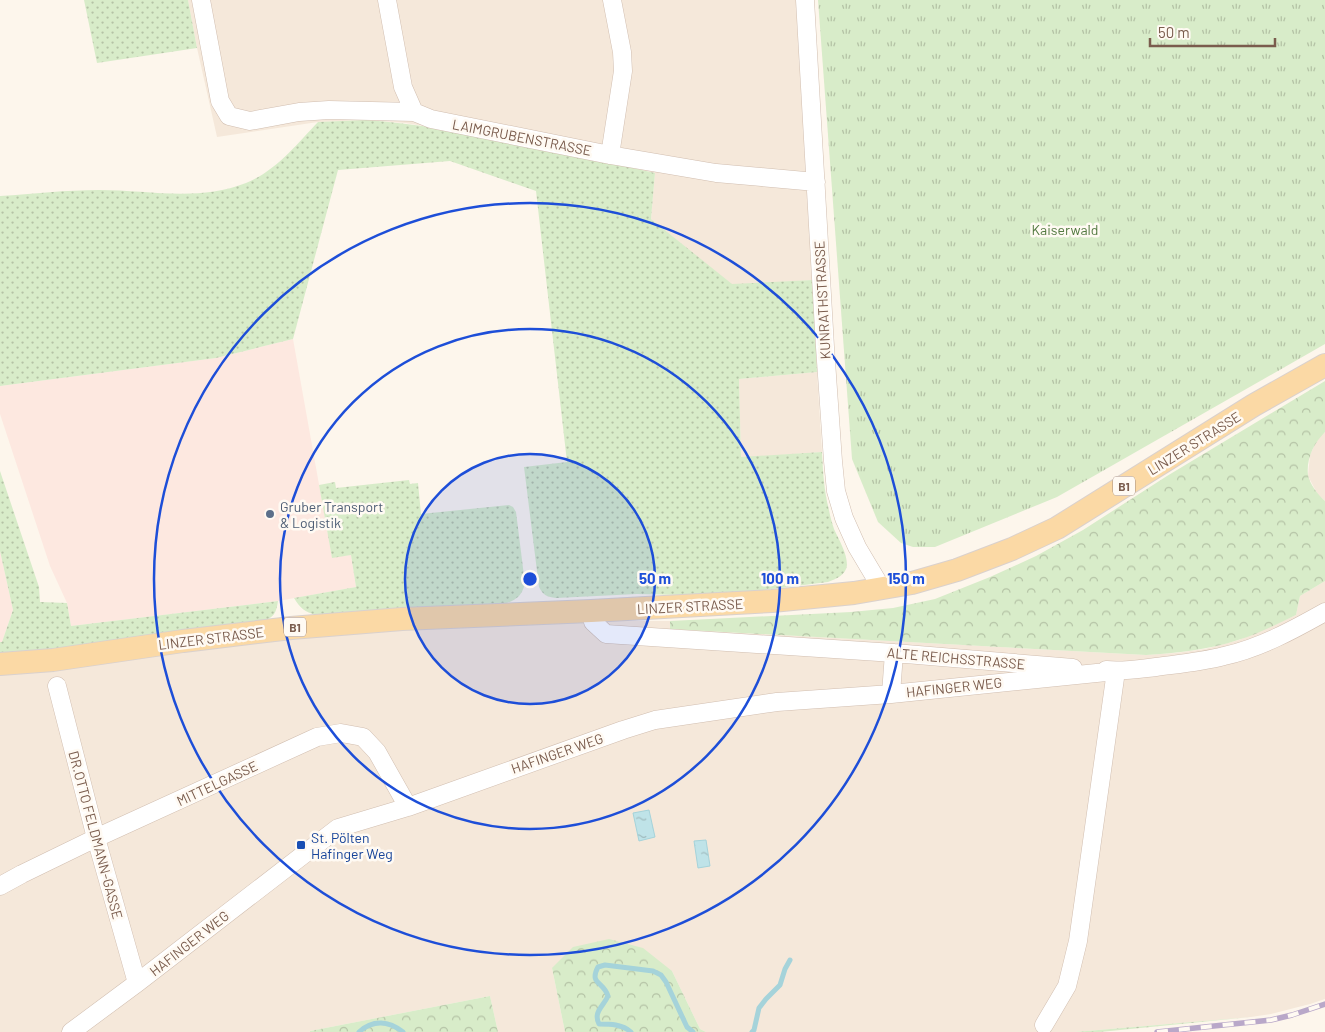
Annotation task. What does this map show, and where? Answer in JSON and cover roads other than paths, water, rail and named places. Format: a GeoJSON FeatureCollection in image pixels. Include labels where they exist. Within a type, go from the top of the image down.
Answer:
{"type":"FeatureCollection","features":[{"type":"Feature","properties":{"kind":"main road","name":"LINZER STRASSE"},"geometry":{"type":"LineString","coordinates":[[0,664],[53,660],[290,628],[402,619],[772,601],[830,596],[912,584],[957,570],[1012,549],[1057,528],[1254,405],[1325,365]]}},
{"type":"Feature","properties":{"kind":"street","name":"LAIMGRUBENSTRASSE"},"geometry":{"type":"LineString","coordinates":[[201,0],[220,100],[229,116],[250,121],[299,112],[329,110],[414,112],[431,119],[610,155],[716,173],[816,182]]}},
{"type":"Feature","properties":{"kind":"street"},"geometry":{"type":"LineString","coordinates":[[387,0],[403,87],[414,112]]}},
{"type":"Feature","properties":{"kind":"street"},"geometry":{"type":"LineString","coordinates":[[610,155],[623,71],[622,52],[612,0]]}},
{"type":"Feature","properties":{"kind":"street","name":"KUNRATHSTRASSE"},"geometry":{"type":"LineString","coordinates":[[805,0],[831,442],[836,491],[847,525],[882,589]]}},
{"type":"Feature","properties":{"kind":"street","name":"ALTE REICHSSTRASSE"},"geometry":{"type":"LineString","coordinates":[[591,611],[593,622],[606,634],[894,653],[1116,671],[1224,656],[1264,643],[1297,628],[1325,612]]}},
{"type":"Feature","properties":{"kind":"street"},"geometry":{"type":"LineString","coordinates":[[891,694],[894,653]]}},
{"type":"Feature","properties":{"kind":"street"},"geometry":{"type":"LineString","coordinates":[[1044,1025],[1067,986],[1078,941],[1116,671]]}},
{"type":"Feature","properties":{"kind":"street","name":"HAFINGER WEG"},"geometry":{"type":"LineString","coordinates":[[71,1032],[138,983],[338,828],[408,807],[655,720],[777,702],[891,694],[1116,671]]}},
{"type":"Feature","properties":{"kind":"street","name":"DR.OTTO FELDMANN-GASSE"},"geometry":{"type":"LineString","coordinates":[[57,686],[96,838],[138,983]]}},
{"type":"Feature","properties":{"kind":"street","name":"MITTELGASSE"},"geometry":{"type":"LineString","coordinates":[[0,886],[96,838],[317,737],[341,733],[363,737],[378,752],[408,807]]}},
{"type":"Feature","properties":{"kind":"water"},"geometry":{"type":"Polygon","coordinates":[[[649,810],[655,837],[639,841],[633,813],[649,810]]]}},
{"type":"Feature","properties":{"kind":"water"},"geometry":{"type":"Polygon","coordinates":[[[706,840],[710,866],[698,868],[694,841],[706,840]]]}},
{"type":"Feature","properties":{"kind":"waterway"},"geometry":{"type":"LineString","coordinates":[[752,1032],[759,1008],[780,985],[790,960]]}},
{"type":"Feature","properties":{"kind":"waterway"},"geometry":{"type":"LineString","coordinates":[[631,1032],[620,1026],[599,1024],[597,1016],[608,996],[596,980],[598,967],[605,965],[653,971],[661,975],[687,1027],[693,1032]]}},
{"type":"Feature","properties":{"kind":"waterway"},"geometry":{"type":"LineString","coordinates":[[359,1032],[375,1023],[387,1024],[403,1032]]}},
{"type":"Feature","properties":{"kind":"railway"},"geometry":{"type":"LineString","coordinates":[[1157,1032],[1271,1020],[1325,1004]]}},
{"type":"Feature","properties":{"kind":"place","name":"Gruber Transport & Logistik"},"geometry":{"type":"Point","coordinates":[270,514]}},
{"type":"Feature","properties":{"kind":"place","name":"St. Pölten Hafinger Weg"},"geometry":{"type":"Point","coordinates":[301,845]}},
{"type":"Feature","properties":{"kind":"park label","name":"Kaiserwald"},"geometry":{"type":"Point","coordinates":[1065,229]}}]}
